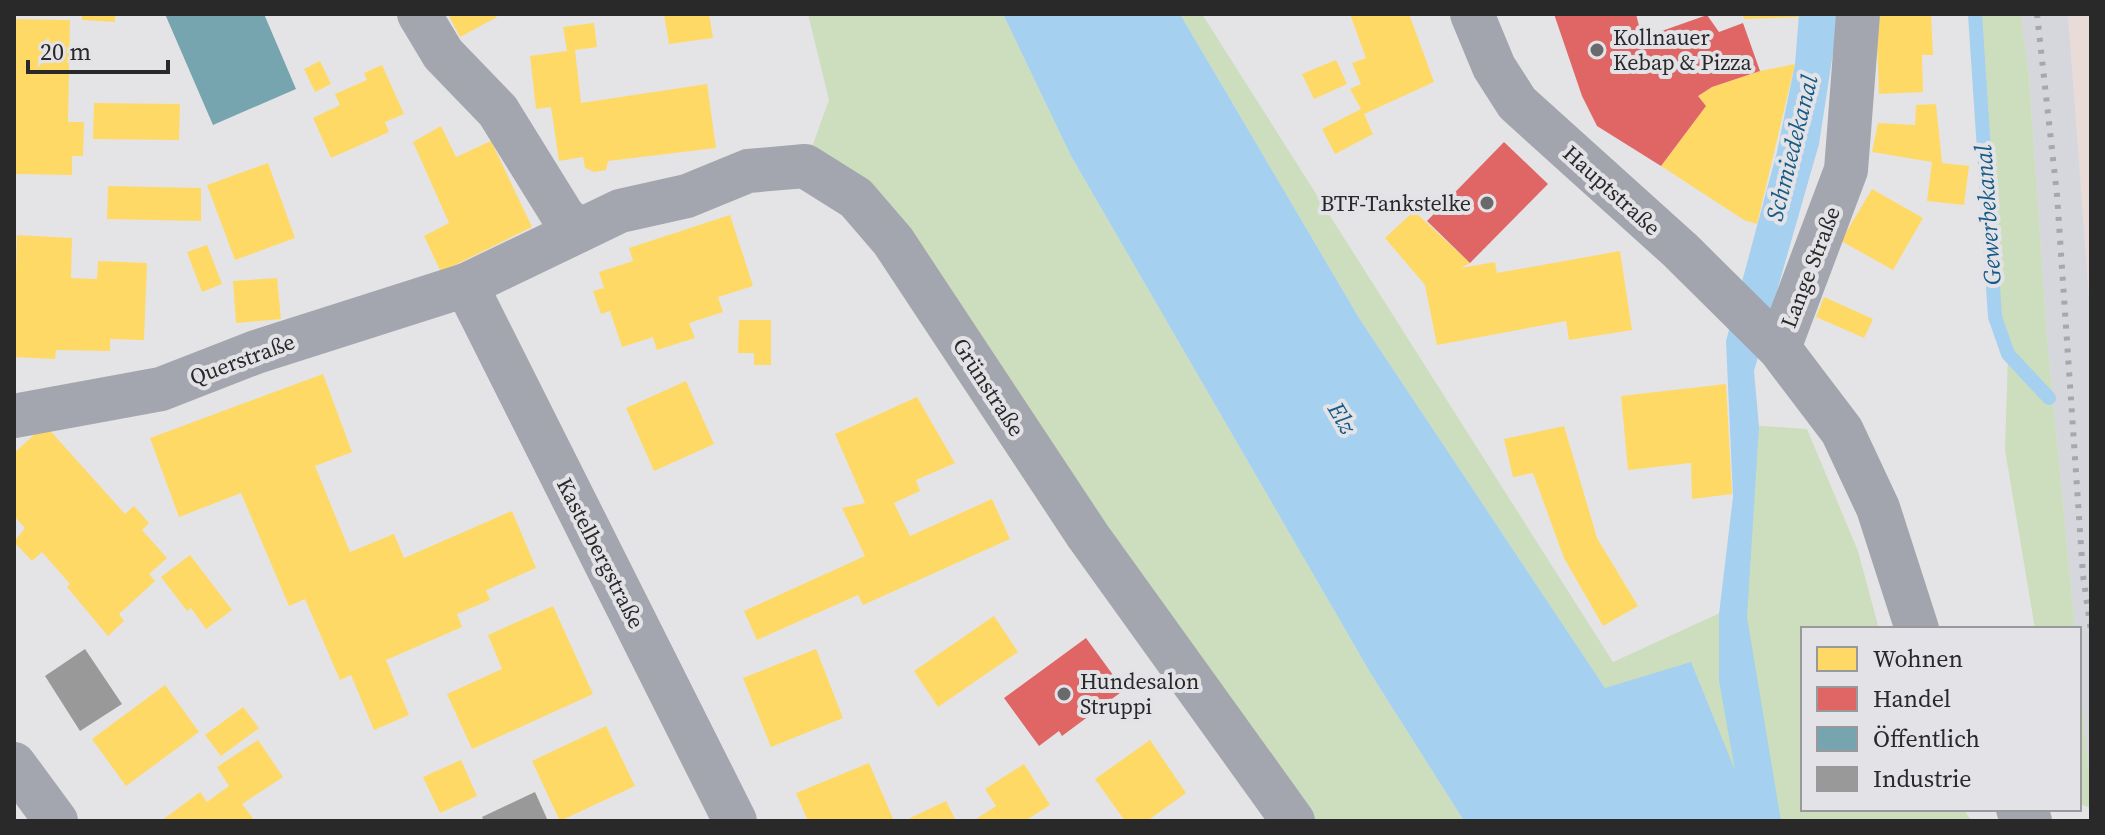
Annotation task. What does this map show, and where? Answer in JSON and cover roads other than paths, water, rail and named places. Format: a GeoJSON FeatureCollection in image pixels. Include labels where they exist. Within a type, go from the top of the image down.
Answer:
{"type":"FeatureCollection","features":[{"type":"Feature","properties":{"kind":"street"},"geometry":{"type":"LineString","coordinates":[[419,14],[443,54],[498,111],[563,216],[578,231]]}},
{"type":"Feature","properties":{"kind":"street","name":"Hauptstraße"},"geometry":{"type":"LineString","coordinates":[[1472,14],[1494,67],[1517,103],[1680,250],[1779,348]]}},
{"type":"Feature","properties":{"kind":"street","name":"Lange Straße"},"geometry":{"type":"LineString","coordinates":[[1858,14],[1846,170],[1779,348],[1842,431],[1878,508],[1916,627]]}},
{"type":"Feature","properties":{"kind":"street","name":"Grünstraße"},"geometry":{"type":"LineString","coordinates":[[466,285],[620,211],[687,196],[748,171],[805,166],[856,198],[893,241],[1088,536],[1293,821]]}},
{"type":"Feature","properties":{"kind":"street","name":"Querstraße"},"geometry":{"type":"LineString","coordinates":[[14,416],[161,389],[256,352],[466,285]]}},
{"type":"Feature","properties":{"kind":"street","name":"Kastelbergstraße"},"geometry":{"type":"LineString","coordinates":[[466,285],[735,821]]}},
{"type":"Feature","properties":{"kind":"street"},"geometry":{"type":"LineString","coordinates":[[14,764],[56,821]]}},
{"type":"Feature","properties":{"kind":"water"},"geometry":{"type":"Polygon","coordinates":[[[1003,14],[1180,14],[1359,318],[1605,688],[1691,662],[1735,770],[1719,681],[1719,614],[1733,497],[1726,341],[1777,152],[1795,64],[1799,14],[1839,14],[1819,144],[1754,371],[1759,427],[1747,617],[1781,821],[1464,821],[1371,674],[1071,156],[1003,14]]]}},
{"type":"Feature","properties":{"kind":"waterway","name":"Gewerbekanal"},"geometry":{"type":"LineString","coordinates":[[1975,14],[1995,317],[2008,354],[2049,398]]}},
{"type":"Feature","properties":{"kind":"railway"},"geometry":{"type":"LineString","coordinates":[[2037,14],[2057,195],[2083,575],[2091,631]]}},
{"type":"Feature","properties":{"kind":"place","name":"Kollnauer Kebap & Pizza"},"geometry":{"type":"Point","coordinates":[1597,50]}},
{"type":"Feature","properties":{"kind":"place","name":"BTF-Tankstelke"},"geometry":{"type":"Point","coordinates":[1487,203]}},
{"type":"Feature","properties":{"kind":"place","name":"Hundesalon Struppi"},"geometry":{"type":"Point","coordinates":[1064,694]}},
{"type":"Feature","properties":{"kind":"water label","name":"Schmiedekanal"},"geometry":{"type":"Point","coordinates":[1792,148]}},
{"type":"Feature","properties":{"kind":"water label","name":"Elz"},"geometry":{"type":"Point","coordinates":[1342,418]}}]}
